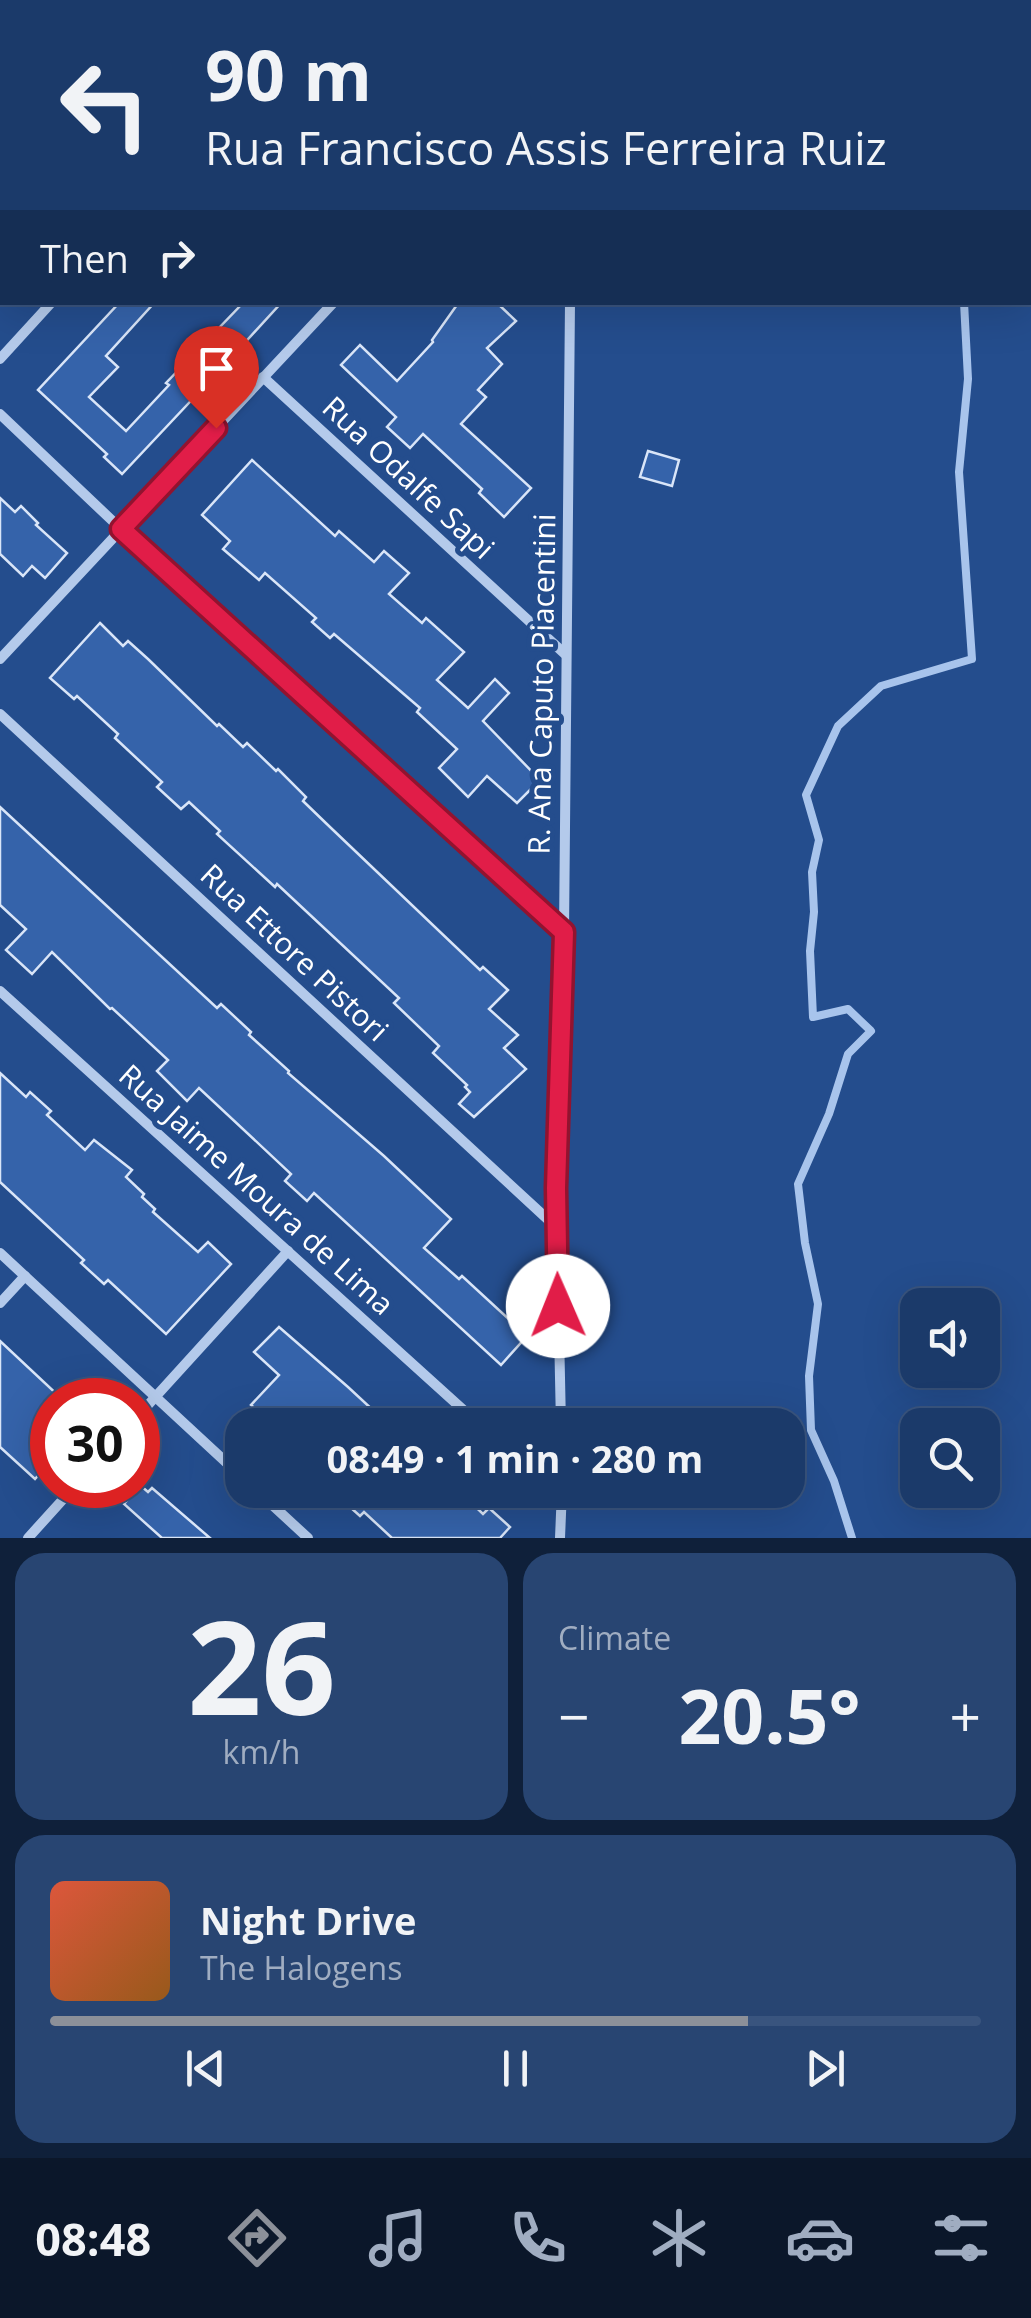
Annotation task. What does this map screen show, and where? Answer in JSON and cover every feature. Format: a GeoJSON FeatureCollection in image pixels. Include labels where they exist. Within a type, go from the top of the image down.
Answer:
{"type":"FeatureCollection","features":[{"type":"Feature","properties":{"kind":"street"},"geometry":{"type":"LineString","coordinates":[[0,358],[49,305]]}},
{"type":"Feature","properties":{"kind":"street"},"geometry":{"type":"LineString","coordinates":[[0,659],[331,305]]}},
{"type":"Feature","properties":{"kind":"street","name":"R. Ana Caputo Piacentini"},"geometry":{"type":"LineString","coordinates":[[560,1408],[556,1226],[564,932],[570,305]]}},
{"type":"Feature","properties":{"kind":"street","name":"Rua Odalfe Sapi"},"geometry":{"type":"LineString","coordinates":[[263,377],[565,654]]}},
{"type":"Feature","properties":{"kind":"street"},"geometry":{"type":"LineString","coordinates":[[0,414],[564,932]]}},
{"type":"Feature","properties":{"kind":"street","name":"Rua Ettore Pistori"},"geometry":{"type":"LineString","coordinates":[[0,714],[556,1226]]}},
{"type":"Feature","properties":{"kind":"street","name":"Rua Jaime Moura de Lima"},"geometry":{"type":"LineString","coordinates":[[0,991],[461,1408]]}},
{"type":"Feature","properties":{"kind":"street"},"geometry":{"type":"LineString","coordinates":[[160,1392],[288,1251]]}},
{"type":"Feature","properties":{"kind":"street"},"geometry":{"type":"LineString","coordinates":[[0,1253],[136,1378]]}},
{"type":"Feature","properties":{"kind":"street"},"geometry":{"type":"LineString","coordinates":[[0,1303],[25,1276]]}},
{"type":"Feature","properties":{"kind":"street"},"geometry":{"type":"LineString","coordinates":[[160,1400],[225,1461]]}},
{"type":"Feature","properties":{"kind":"street"},"geometry":{"type":"LineString","coordinates":[[28,1538],[55,1508]]}},
{"type":"Feature","properties":{"kind":"street"},"geometry":{"type":"LineString","coordinates":[[276,1508],[308,1538]]}},
{"type":"Feature","properties":{"kind":"street"},"geometry":{"type":"LineString","coordinates":[[560,1538],[561,1508]]}},
{"type":"Feature","properties":{"kind":"building"},"geometry":{"type":"Polygon","coordinates":[[[117,305],[152,305],[106,356],[118,367],[89,397],[126,431],[241,305],[279,305],[122,474],[104,457],[107,454],[38,390],[117,305]]]}},
{"type":"Feature","properties":{"kind":"building"},"geometry":{"type":"Polygon","coordinates":[[[457,305],[499,305],[516,321],[487,348],[502,364],[478,390],[486,397],[461,424],[531,488],[504,517],[479,493],[482,489],[423,434],[410,448],[387,427],[396,417],[341,365],[360,345],[397,381],[457,305]]]}},
{"type":"Feature","properties":{"kind":"building"},"geometry":{"type":"Polygon","coordinates":[[[648,451],[679,460],[672,486],[640,477],[648,451]]]}},
{"type":"Feature","properties":{"kind":"building"},"geometry":{"type":"Polygon","coordinates":[[[252,460],[335,536],[339,531],[374,562],[384,551],[409,573],[389,594],[422,623],[426,618],[464,652],[437,680],[468,708],[495,679],[509,693],[483,721],[540,780],[517,803],[487,776],[468,797],[439,768],[457,749],[417,712],[420,708],[334,634],[330,638],[312,622],[316,618],[265,573],[259,580],[223,549],[230,541],[202,515],[252,460]]]}},
{"type":"Feature","properties":{"kind":"building"},"geometry":{"type":"Polygon","coordinates":[[[0,498],[15,512],[21,506],[67,553],[45,578],[32,566],[23,576],[0,554],[0,498]]]}},
{"type":"Feature","properties":{"kind":"building"},"geometry":{"type":"Polygon","coordinates":[[[100,623],[123,646],[128,641],[217,726],[243,747],[247,743],[278,769],[331,828],[480,970],[483,967],[508,990],[489,1009],[518,1035],[504,1048],[526,1069],[474,1117],[459,1104],[470,1092],[467,1085],[433,1053],[439,1046],[394,1003],[399,998],[277,884],[275,887],[217,834],[220,831],[189,802],[181,809],[157,787],[162,782],[115,738],[118,734],[77,696],[74,699],[50,678],[100,623]]]}},
{"type":"Feature","properties":{"kind":"building"},"geometry":{"type":"Polygon","coordinates":[[[0,807],[217,1008],[221,1004],[288,1073],[451,1219],[424,1248],[459,1279],[462,1276],[527,1336],[501,1365],[314,1193],[307,1201],[285,1181],[291,1174],[199,1088],[187,1101],[157,1071],[168,1060],[52,952],[32,974],[6,950],[26,929],[0,905],[0,807]]]}},
{"type":"Feature","properties":{"kind":"building"},"geometry":{"type":"Polygon","coordinates":[[[0,1073],[26,1097],[30,1092],[51,1111],[47,1115],[85,1150],[94,1140],[132,1170],[126,1177],[144,1194],[142,1197],[155,1209],[153,1212],[198,1252],[208,1242],[231,1264],[166,1334],[108,1280],[104,1284],[81,1263],[84,1260],[0,1182],[0,1073]]]}},
{"type":"Feature","properties":{"kind":"building"},"geometry":{"type":"Polygon","coordinates":[[[279,1327],[371,1408],[254,1408],[251,1405],[279,1375],[254,1352],[279,1327]]]}},
{"type":"Feature","properties":{"kind":"building"},"geometry":{"type":"Polygon","coordinates":[[[0,1341],[40,1378],[30,1378],[30,1474],[0,1447],[0,1341]]]}},
{"type":"Feature","properties":{"kind":"building"},"geometry":{"type":"Polygon","coordinates":[[[160,1495],[210,1538],[162,1538],[128,1508],[160,1508],[160,1495]]]}},
{"type":"Feature","properties":{"kind":"building"},"geometry":{"type":"Polygon","coordinates":[[[351,1508],[477,1508],[483,1514],[489,1508],[510,1527],[500,1538],[392,1538],[364,1512],[360,1516],[351,1508]]]}},
{"type":"Feature","properties":{"kind":"waterway"},"geometry":{"type":"LineString","coordinates":[[852,1538],[834,1481],[811,1430],[809,1376],[818,1304],[798,1184],[829,1114],[848,1054],[871,1031],[848,1009],[813,1017],[812,872],[819,840],[806,795],[838,726],[881,686],[972,659],[959,472],[968,379],[964,305]]}},
{"type":"Feature","properties":{"kind":"route"},"geometry":{"type":"LineString","coordinates":[[216,428],[121,529],[564,932],[556,1188],[558,1306]]}}]}
